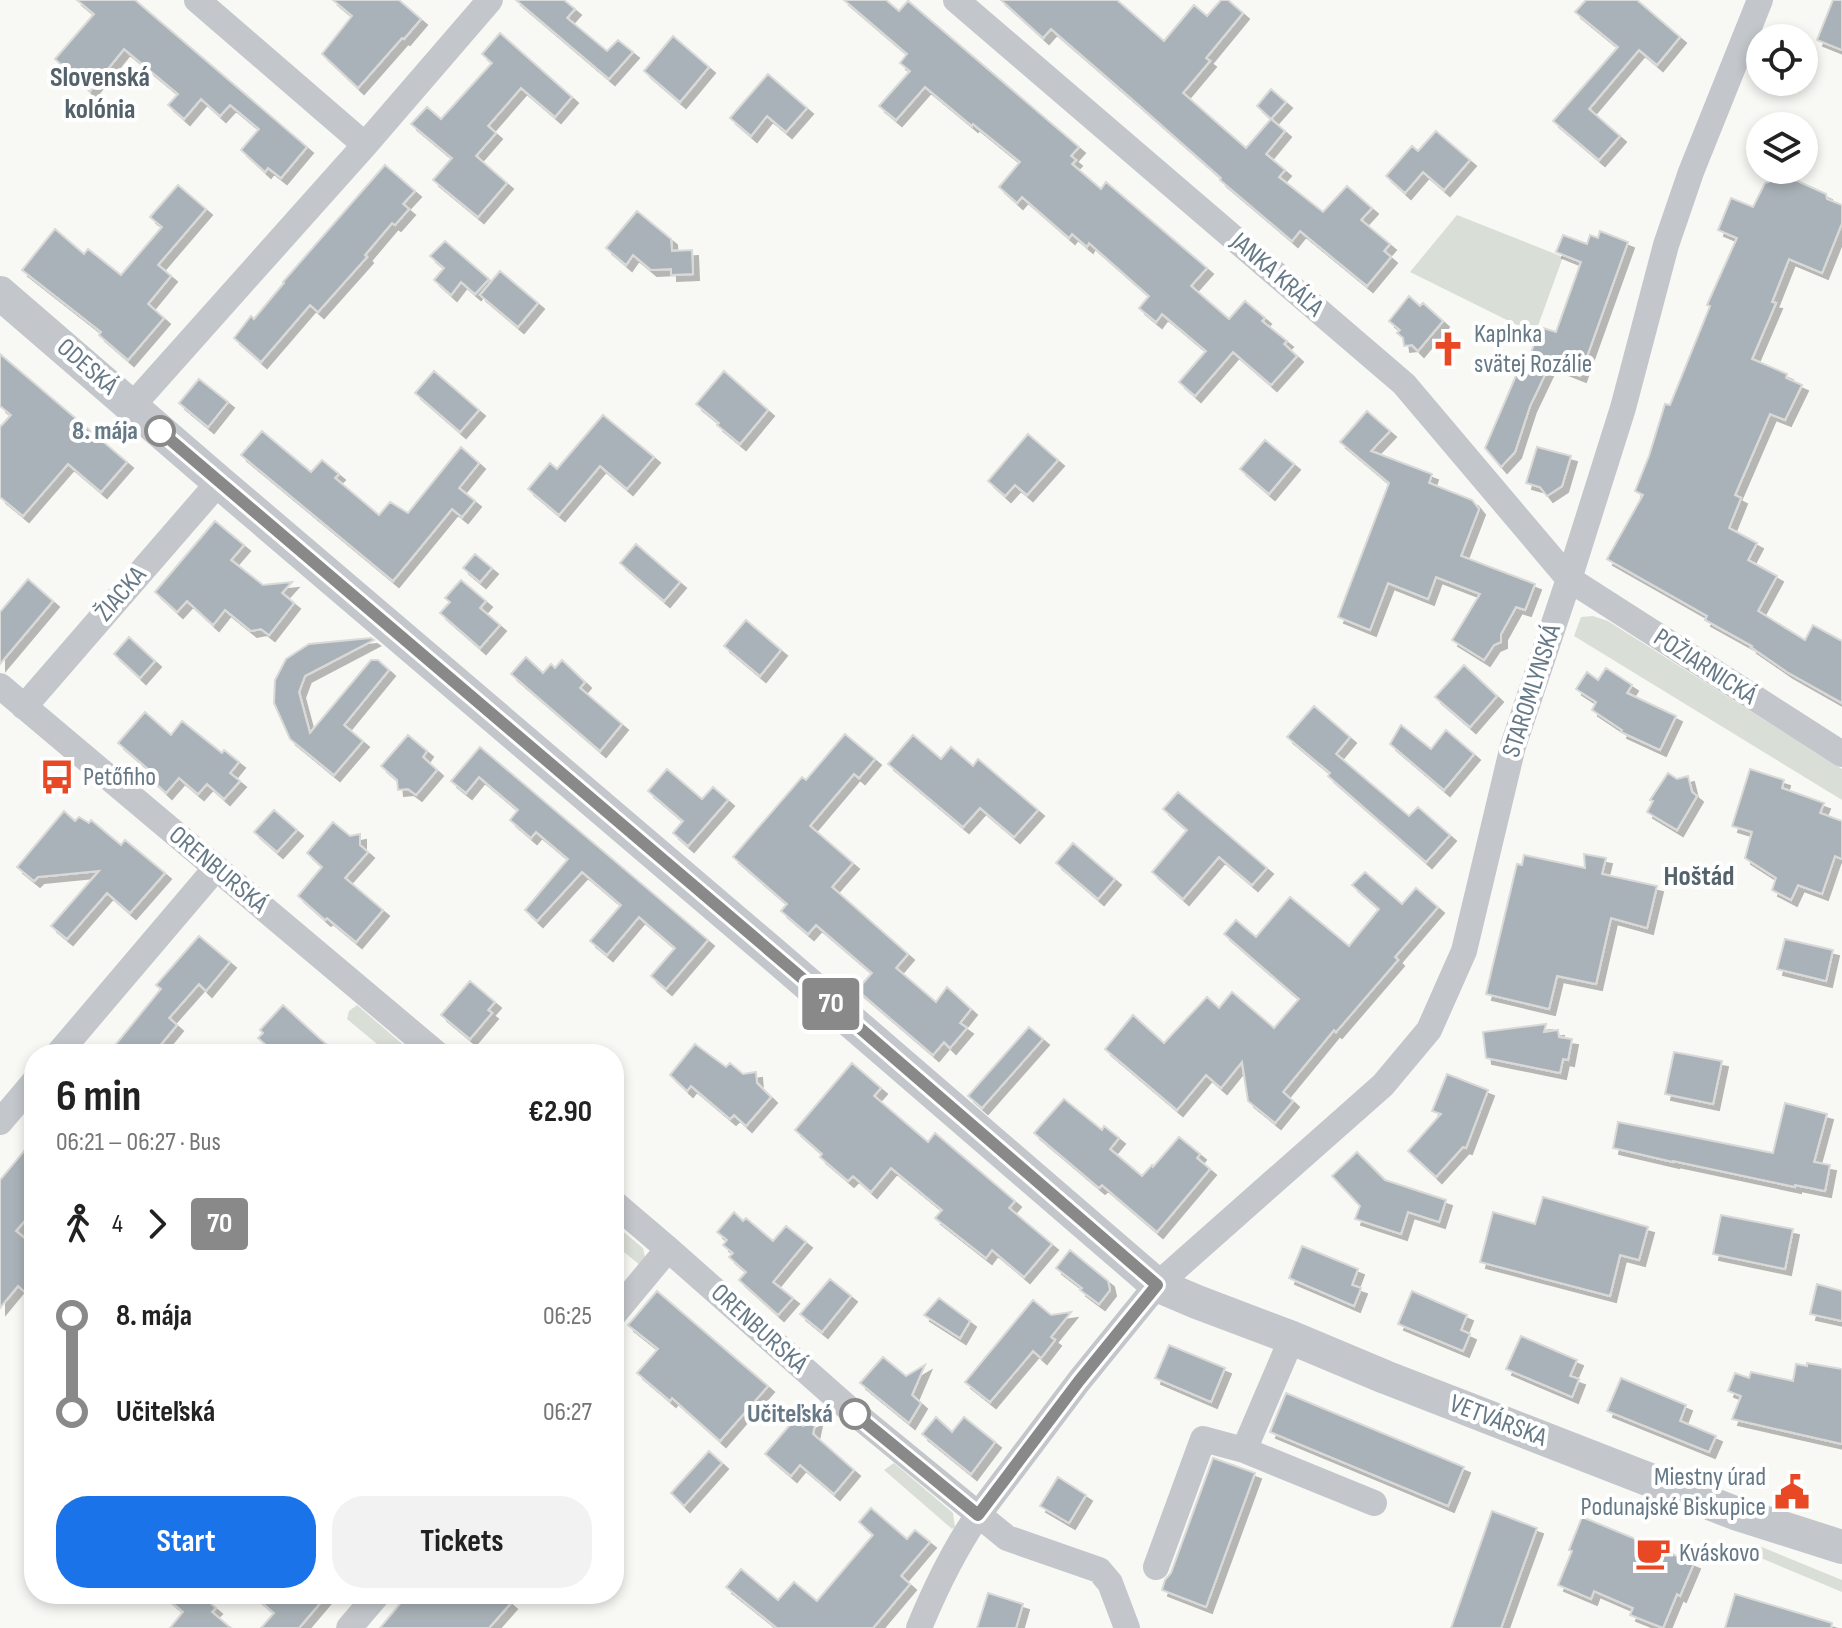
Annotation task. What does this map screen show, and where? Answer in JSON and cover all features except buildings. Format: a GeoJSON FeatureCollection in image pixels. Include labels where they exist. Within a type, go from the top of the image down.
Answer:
{"type":"FeatureCollection","features":[{"type":"Feature","properties":{"kind":"street"},"geometry":{"type":"LineString","coordinates":[[197,0],[365,145]]}},
{"type":"Feature","properties":{"kind":"street"},"geometry":{"type":"LineString","coordinates":[[132,406],[490,0]]}},
{"type":"Feature","properties":{"kind":"street","name":"JANKA KRÁĽA"},"geometry":{"type":"LineString","coordinates":[[956,0],[1404,384],[1569,579]]}},
{"type":"Feature","properties":{"kind":"street","name":"STAROMLYNSKÁ"},"geometry":{"type":"LineString","coordinates":[[1157,1285],[1383,1085],[1429,1030],[1464,951],[1513,746],[1623,408],[1666,245],[1691,172],[1760,0]]}},
{"type":"Feature","properties":{"kind":"street","name":"ODESKÁ"},"geometry":{"type":"LineString","coordinates":[[0,293],[1157,1285]]}},
{"type":"Feature","properties":{"kind":"street","name":"ŽIACKA"},"geometry":{"type":"LineString","coordinates":[[24,707],[219,482]]}},
{"type":"Feature","properties":{"kind":"street","name":"POŽIARNICKÁ"},"geometry":{"type":"LineString","coordinates":[[1569,579],[1842,754]]}},
{"type":"Feature","properties":{"kind":"street","name":"ORENBURSKÁ"},"geometry":{"type":"LineString","coordinates":[[0,686],[425,1044]]}},
{"type":"Feature","properties":{"kind":"street"},"geometry":{"type":"LineString","coordinates":[[66,1044],[216,868]]}},
{"type":"Feature","properties":{"kind":"street"},"geometry":{"type":"LineString","coordinates":[[0,1122],[24,1094]]}},
{"type":"Feature","properties":{"kind":"street","name":"ORENBURSKÁ"},"geometry":{"type":"LineString","coordinates":[[624,1212],[847,1407],[978,1515]]}},
{"type":"Feature","properties":{"kind":"street"},"geometry":{"type":"LineString","coordinates":[[624,1302],[668,1249]]}},
{"type":"Feature","properties":{"kind":"street"},"geometry":{"type":"LineString","coordinates":[[919,1628],[930,1601],[978,1515],[1079,1381],[1157,1285]]}},
{"type":"Feature","properties":{"kind":"street","name":"VETVÁRSKA"},"geometry":{"type":"LineString","coordinates":[[1157,1285],[1735,1513],[1842,1547]]}},
{"type":"Feature","properties":{"kind":"street"},"geometry":{"type":"LineString","coordinates":[[1244,1450],[1292,1338]]}},
{"type":"Feature","properties":{"kind":"street"},"geometry":{"type":"LineString","coordinates":[[1156,1567],[1203,1439],[1244,1450],[1374,1503]]}},
{"type":"Feature","properties":{"kind":"street"},"geometry":{"type":"LineString","coordinates":[[978,1515],[1007,1538],[1099,1570],[1110,1583],[1127,1628]]}},
{"type":"Feature","properties":{"kind":"street"},"geometry":{"type":"LineString","coordinates":[[349,1628],[369,1604]]}},
{"type":"Feature","properties":{"kind":"shaded area"},"geometry":{"type":"Polygon","coordinates":[[[1457,215],[1563,257],[1535,334],[1410,272],[1457,215]]]}},
{"type":"Feature","properties":{"kind":"shaded area"},"geometry":{"type":"Polygon","coordinates":[[[1593,616],[1608,621],[1842,769],[1842,800],[1574,636],[1581,617],[1593,616]]]}},
{"type":"Feature","properties":{"kind":"shaded area"},"geometry":{"type":"Polygon","coordinates":[[[357,1005],[402,1044],[377,1044],[347,1019],[349,1011],[357,1005]]]}},
{"type":"Feature","properties":{"kind":"shaded area"},"geometry":{"type":"Polygon","coordinates":[[[624,1232],[643,1248],[645,1257],[640,1265],[624,1252],[624,1232]]]}},
{"type":"Feature","properties":{"kind":"shaded area"},"geometry":{"type":"Polygon","coordinates":[[[894,1463],[953,1513],[955,1527],[952,1529],[884,1470],[894,1463]]]}},
{"type":"Feature","properties":{"kind":"shaded area"},"geometry":{"type":"Polygon","coordinates":[[[1757,1545],[1842,1580],[1842,1592],[1739,1549],[1757,1545]]]}},
{"type":"Feature","properties":{"kind":"bus line","name":"70"},"geometry":{"type":"LineString","coordinates":[[160,431],[1157,1285],[1079,1381],[978,1515],[855,1414]]}},
{"type":"Feature","properties":{"kind":"place","name":"Kaplnka svätej Rozálie"},"geometry":{"type":"Point","coordinates":[1448,349]}},
{"type":"Feature","properties":{"kind":"place","name":"8. mája"},"geometry":{"type":"Point","coordinates":[160,431]}},
{"type":"Feature","properties":{"kind":"place","name":"Petőfiho"},"geometry":{"type":"Point","coordinates":[57,777]}},
{"type":"Feature","properties":{"kind":"place","name":"Učiteľská"},"geometry":{"type":"Point","coordinates":[855,1414]}},
{"type":"Feature","properties":{"kind":"place","name":"Miestny úrad Podunajské Biskupice"},"geometry":{"type":"Point","coordinates":[1792,1492]}},
{"type":"Feature","properties":{"kind":"place","name":"Kváskovo"},"geometry":{"type":"Point","coordinates":[1653,1553]}},
{"type":"Feature","properties":{"kind":"district","name":"Slovenská kolónia"},"geometry":{"type":"Point","coordinates":[100,93]}},
{"type":"Feature","properties":{"kind":"district","name":"Hoštád"},"geometry":{"type":"Point","coordinates":[1699,876]}}]}
